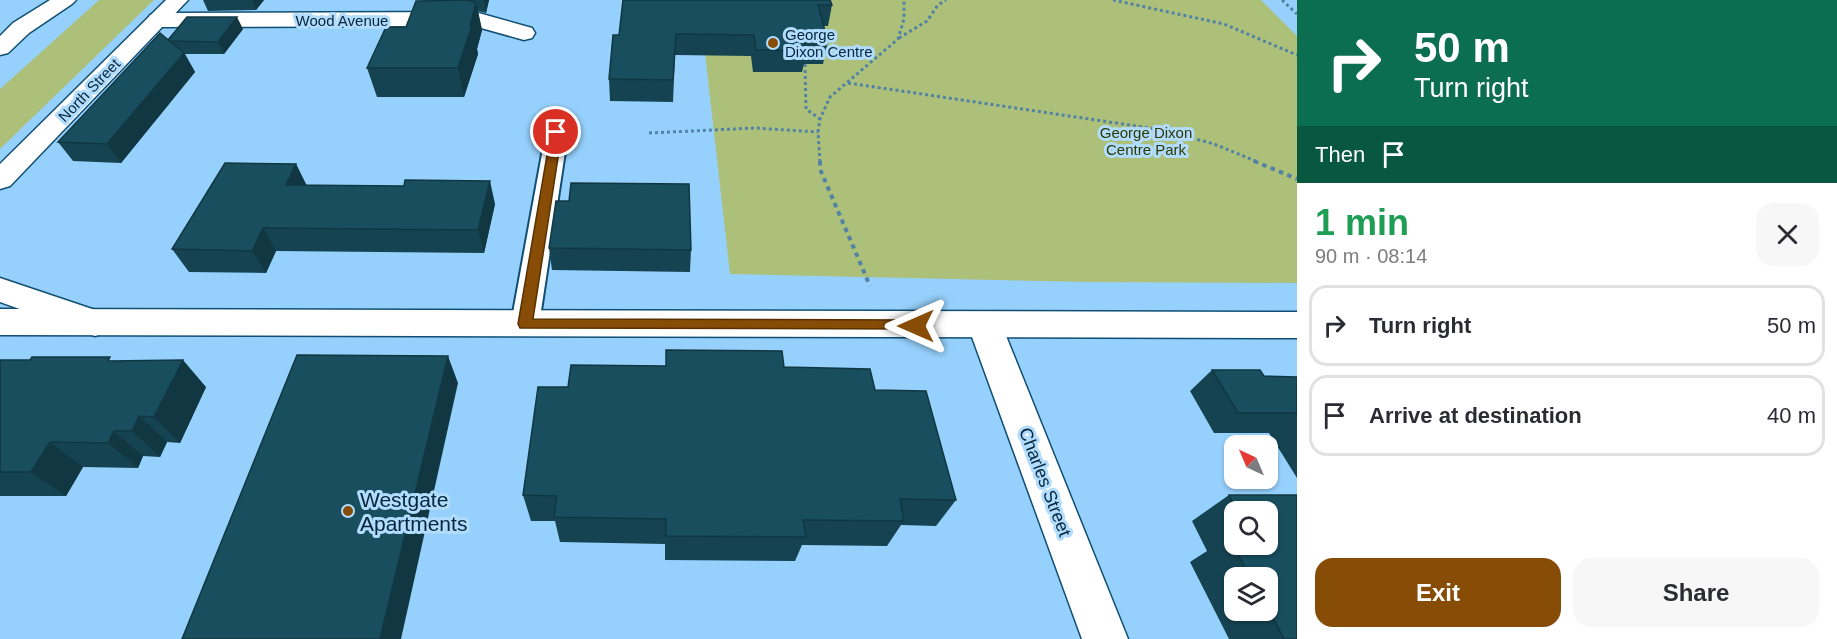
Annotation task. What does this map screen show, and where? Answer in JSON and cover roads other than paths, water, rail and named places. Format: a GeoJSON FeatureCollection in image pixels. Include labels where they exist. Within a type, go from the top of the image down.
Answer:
{"type":"FeatureCollection","features":[{"type":"Feature","properties":{"kind":"main road"},"geometry":{"type":"LineString","coordinates":[[0,48],[49,0]]}},
{"type":"Feature","properties":{"kind":"main road"},"geometry":{"type":"LineString","coordinates":[[0,43],[65,0]]}},
{"type":"Feature","properties":{"kind":"main road","name":"North Street"},"geometry":{"type":"LineString","coordinates":[[0,180],[178,0]]}},
{"type":"Feature","properties":{"kind":"main road","name":"Wood Avenue"},"geometry":{"type":"LineString","coordinates":[[158,20],[475,19],[524,33]]}},
{"type":"Feature","properties":{"kind":"main road"},"geometry":{"type":"LineString","coordinates":[[0,201],[37,144]]}},
{"type":"Feature","properties":{"kind":"main road"},"geometry":{"type":"LineString","coordinates":[[0,290],[95,323]]}},
{"type":"Feature","properties":{"kind":"main road"},"geometry":{"type":"LineString","coordinates":[[0,322],[1297,325]]}},
{"type":"Feature","properties":{"kind":"main road","name":"Charles Street"},"geometry":{"type":"LineString","coordinates":[[985,326],[1106,639]]}},
{"type":"Feature","properties":{"kind":"lane"},"geometry":{"type":"LineString","coordinates":[[525,324],[556,132]]}},
{"type":"Feature","properties":{"kind":"place","name":"George Dixon Centre"},"geometry":{"type":"Point","coordinates":[773,43]}},
{"type":"Feature","properties":{"kind":"place","name":"Westgate Apartments"},"geometry":{"type":"Point","coordinates":[348,511]}},
{"type":"Feature","properties":{"kind":"park label","name":"George Dixon Centre Park"},"geometry":{"type":"Point","coordinates":[1146,140]}}]}
